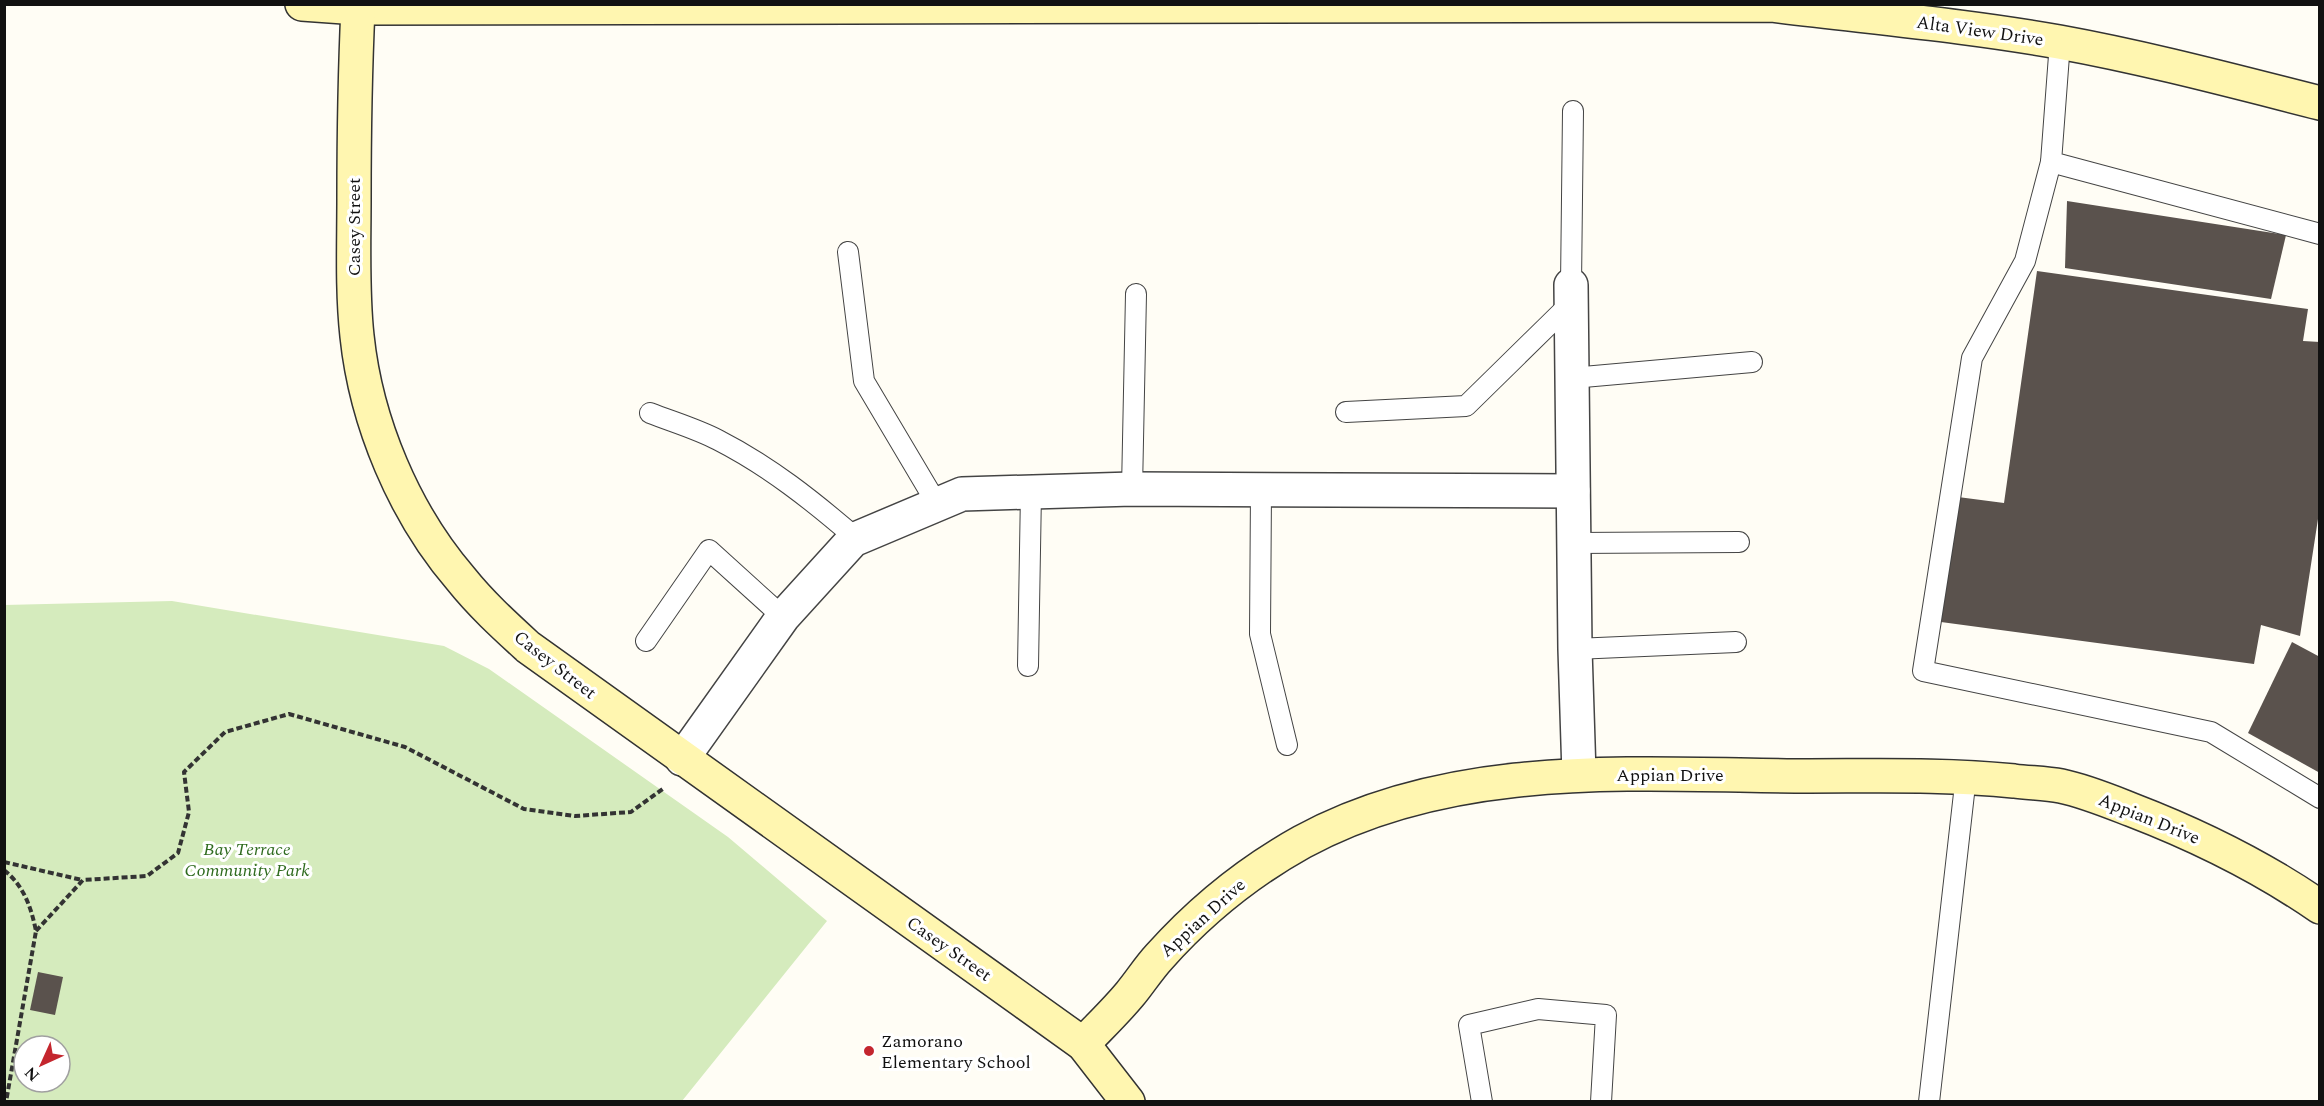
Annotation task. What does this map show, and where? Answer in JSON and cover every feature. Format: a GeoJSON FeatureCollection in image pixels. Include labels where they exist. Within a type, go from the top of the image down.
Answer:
{"type":"FeatureCollection","features":[{"type":"Feature","properties":{"kind":"street","name":"Alta View Drive"},"geometry":{"type":"LineString","coordinates":[[302,4],[358,8],[1771,5],[2060,42],[2170,65],[2319,103]]}},
{"type":"Feature","properties":{"kind":"street","name":"Casey Street"},"geometry":{"type":"LineString","coordinates":[[358,8],[354,74],[357,335],[373,412],[388,456],[408,499],[431,539],[460,578],[492,614],[528,647],[1083,1044],[1128,1101]]}},
{"type":"Feature","properties":{"kind":"street"},"geometry":{"type":"LineString","coordinates":[[1571,294],[1575,649],[1579,774]]}},
{"type":"Feature","properties":{"kind":"street"},"geometry":{"type":"LineString","coordinates":[[682,759],[783,617],[856,538],[962,494],[1132,489],[1573,491]]}},
{"type":"Feature","properties":{"kind":"street","name":"Appian Drive"},"geometry":{"type":"LineString","coordinates":[[1083,1044],[1189,926],[1224,894],[1303,842],[1350,819],[1400,801],[1441,791],[1579,774],[1966,776],[2062,787],[2110,801],[2156,819],[2257,868],[2319,907]]}},
{"type":"Feature","properties":{"kind":"lane"},"geometry":{"type":"LineString","coordinates":[[2060,42],[2051,162],[2025,261],[1972,358],[1923,671],[2211,732],[2319,798]]}},
{"type":"Feature","properties":{"kind":"lane"},"geometry":{"type":"LineString","coordinates":[[1346,412],[1466,406],[1571,294],[1573,111]]}},
{"type":"Feature","properties":{"kind":"lane"},"geometry":{"type":"LineString","coordinates":[[2051,162],[2319,234]]}},
{"type":"Feature","properties":{"kind":"lane"},"geometry":{"type":"LineString","coordinates":[[848,252],[864,381],[937,504]]}},
{"type":"Feature","properties":{"kind":"lane"},"geometry":{"type":"LineString","coordinates":[[1132,489],[1136,294]]}},
{"type":"Feature","properties":{"kind":"lane"},"geometry":{"type":"LineString","coordinates":[[1572,378],[1752,362]]}},
{"type":"Feature","properties":{"kind":"lane"},"geometry":{"type":"LineString","coordinates":[[650,413],[717,439],[759,462],[813,501],[856,538]]}},
{"type":"Feature","properties":{"kind":"lane"},"geometry":{"type":"LineString","coordinates":[[1261,490],[1260,634],[1287,745]]}},
{"type":"Feature","properties":{"kind":"lane"},"geometry":{"type":"LineString","coordinates":[[1028,666],[1031,492]]}},
{"type":"Feature","properties":{"kind":"lane"},"geometry":{"type":"LineString","coordinates":[[1574,543],[1739,542]]}},
{"type":"Feature","properties":{"kind":"lane"},"geometry":{"type":"LineString","coordinates":[[646,641],[710,550],[783,617]]}},
{"type":"Feature","properties":{"kind":"lane"},"geometry":{"type":"LineString","coordinates":[[1575,649],[1736,642]]}},
{"type":"Feature","properties":{"kind":"lane"},"geometry":{"type":"LineString","coordinates":[[1929,1101],[1966,776]]}},
{"type":"Feature","properties":{"kind":"lane"},"geometry":{"type":"LineString","coordinates":[[1482,1101],[1469,1025],[1538,1009],[1606,1015],[1601,1101]]}},
{"type":"Feature","properties":{"kind":"path"},"geometry":{"type":"LineString","coordinates":[[4,862],[82,880],[147,876],[178,853],[189,812],[184,772],[225,732],[289,714],[405,747],[524,809],[575,816],[631,812],[664,788],[682,759]]}},
{"type":"Feature","properties":{"kind":"path"},"geometry":{"type":"LineString","coordinates":[[4,870],[15,879],[31,908],[36,931],[6,1101]]}},
{"type":"Feature","properties":{"kind":"path"},"geometry":{"type":"LineString","coordinates":[[36,931],[82,880]]}},
{"type":"Feature","properties":{"kind":"green space","name":"Bay Terrace Community Park"},"geometry":{"type":"Polygon","coordinates":[[[172,601],[444,646],[489,669],[728,837],[827,921],[682,1101],[5,1101],[4,605],[172,601]]]}},
{"type":"Feature","properties":{"kind":"building"},"geometry":{"type":"Polygon","coordinates":[[[2067,201],[2286,235],[2271,299],[2065,268],[2067,201]]]}},
{"type":"Feature","properties":{"kind":"building"},"geometry":{"type":"Polygon","coordinates":[[[2037,271],[2308,309],[2303,341],[2320,342],[2320,506],[2300,636],[2261,625],[2254,664],[1941,622],[1958,497],[2004,503],[2037,271]]]}},
{"type":"Feature","properties":{"kind":"building"},"geometry":{"type":"Polygon","coordinates":[[[2292,642],[2320,657],[2320,773],[2248,733],[2292,642]]]}},
{"type":"Feature","properties":{"kind":"building"},"geometry":{"type":"Polygon","coordinates":[[[38,972],[63,977],[55,1015],[30,1010],[38,972]]]}},
{"type":"Feature","properties":{"kind":"place","name":"Zamorano Elementary School"},"geometry":{"type":"Point","coordinates":[869,1051]}}]}
